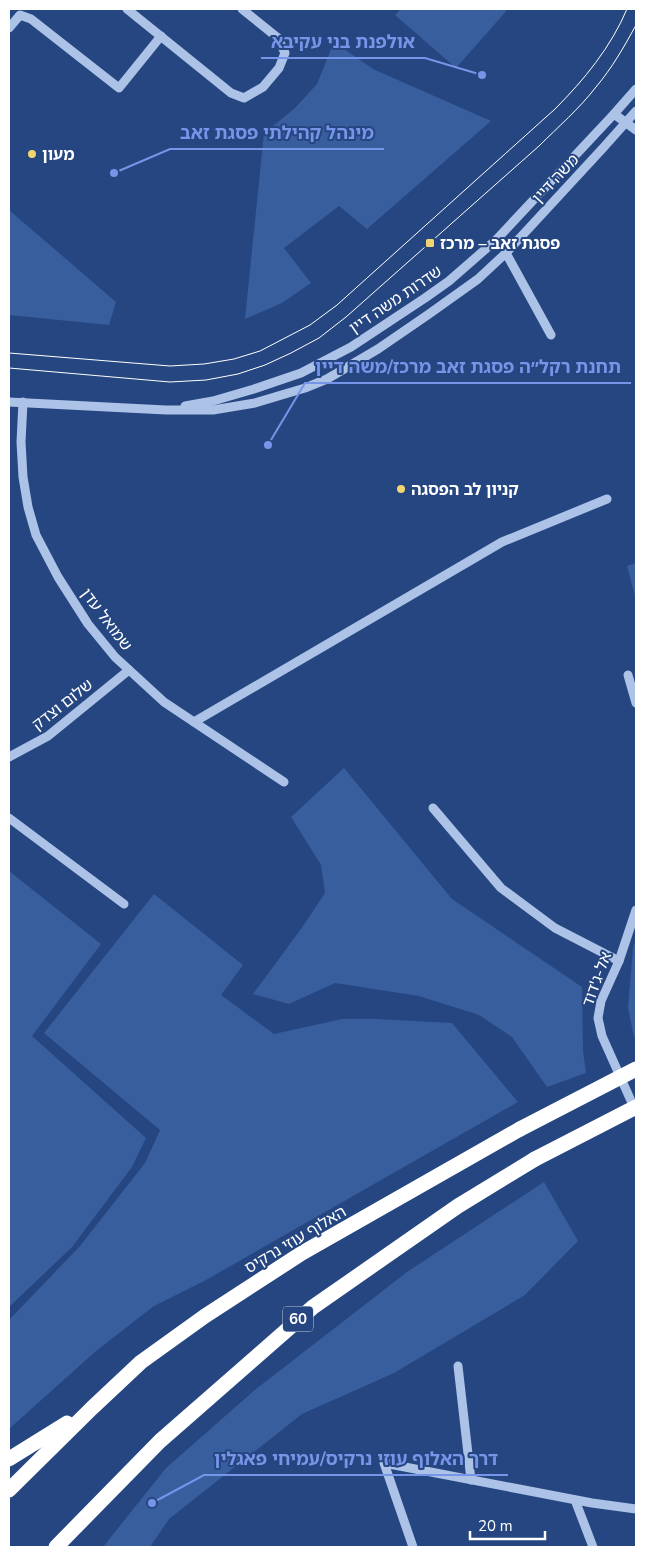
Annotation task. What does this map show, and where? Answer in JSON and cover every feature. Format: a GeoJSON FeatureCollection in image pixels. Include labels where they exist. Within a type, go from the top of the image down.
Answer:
{"type":"FeatureCollection","features":[{"type":"Feature","properties":{"kind":"highway","name":"האלוף עוזי נרקיס"},"geometry":{"type":"LineString","coordinates":[[9,1490],[141,1362],[205,1316],[286,1263],[520,1129],[636,1069]]}},
{"type":"Feature","properties":{"kind":"highway","name":"60"},"geometry":{"type":"LineString","coordinates":[[56,1547],[160,1441],[313,1307],[458,1206],[535,1159],[636,1107]]}},
{"type":"Feature","properties":{"kind":"highway"},"geometry":{"type":"LineString","coordinates":[[9,1459],[92,1408]]}},
{"type":"Feature","properties":{"kind":"highway"},"geometry":{"type":"LineString","coordinates":[[68,1547],[88,1514]]}},
{"type":"Feature","properties":{"kind":"street"},"geometry":{"type":"LineString","coordinates":[[127,9],[231,93],[244,98],[263,87],[279,68],[286,53],[278,38],[242,9]]}},
{"type":"Feature","properties":{"kind":"street"},"geometry":{"type":"LineString","coordinates":[[9,28],[20,15],[31,19],[119,88],[161,36]]}},
{"type":"Feature","properties":{"kind":"street"},"geometry":{"type":"LineString","coordinates":[[636,89],[614,114],[636,130]]}},
{"type":"Feature","properties":{"kind":"street"},"geometry":{"type":"LineString","coordinates":[[627,123],[636,111]]}},
{"type":"Feature","properties":{"kind":"street","name":"שדרות משה דיין"},"geometry":{"type":"LineString","coordinates":[[166,410],[238,394],[301,373],[338,355],[371,335],[449,281],[471,263],[496,240],[614,114]]}},
{"type":"Feature","properties":{"kind":"street","name":"משה דיין"},"geometry":{"type":"LineString","coordinates":[[506,253],[627,123]]}},
{"type":"Feature","properties":{"kind":"street"},"geometry":{"type":"LineString","coordinates":[[506,253],[551,335]]}},
{"type":"Feature","properties":{"kind":"street","name":"שדרות משה דיין"},"geometry":{"type":"LineString","coordinates":[[9,401],[166,410],[213,410],[255,403],[305,388],[327,379],[378,350],[478,279],[506,253]]}},
{"type":"Feature","properties":{"kind":"street","name":"שמואל עדן"},"geometry":{"type":"LineString","coordinates":[[23,402],[21,442],[23,477],[28,507],[36,535],[58,577],[88,624],[115,657],[164,702],[284,782]]}},
{"type":"Feature","properties":{"kind":"street"},"geometry":{"type":"LineString","coordinates":[[194,722],[502,542],[607,500]]}},
{"type":"Feature","properties":{"kind":"street","name":"שלום וצדק"},"geometry":{"type":"LineString","coordinates":[[9,757],[48,736],[129,670]]}},
{"type":"Feature","properties":{"kind":"street"},"geometry":{"type":"LineString","coordinates":[[628,675],[636,703]]}},
{"type":"Feature","properties":{"kind":"street"},"geometry":{"type":"LineString","coordinates":[[434,808],[502,888],[555,928],[619,961]]}},
{"type":"Feature","properties":{"kind":"street"},"geometry":{"type":"LineString","coordinates":[[9,818],[124,904]]}},
{"type":"Feature","properties":{"kind":"street","name":"אל-ג'דוד"},"geometry":{"type":"LineString","coordinates":[[636,910],[619,961],[601,1001],[598,1018],[602,1036],[636,1112]]}},
{"type":"Feature","properties":{"kind":"street"},"geometry":{"type":"LineString","coordinates":[[458,1366],[470,1480]]}},
{"type":"Feature","properties":{"kind":"street"},"geometry":{"type":"LineString","coordinates":[[413,1547],[384,1463],[574,1500],[636,1509]]}},
{"type":"Feature","properties":{"kind":"street"},"geometry":{"type":"LineString","coordinates":[[574,1500],[593,1547]]}},
{"type":"Feature","properties":{"kind":"shaded area"},"geometry":{"type":"Polygon","coordinates":[[[401,9],[508,9],[456,68],[395,15],[401,9]]]}},
{"type":"Feature","properties":{"kind":"shaded area"},"geometry":{"type":"Polygon","coordinates":[[[334,42],[373,69],[491,121],[367,229],[339,206],[284,248],[311,283],[282,303],[245,319],[264,133],[294,109],[317,84],[334,42]]]}},
{"type":"Feature","properties":{"kind":"shaded area"},"geometry":{"type":"Polygon","coordinates":[[[9,210],[116,302],[109,325],[9,315],[9,210]]]}},
{"type":"Feature","properties":{"kind":"shaded area"},"geometry":{"type":"Polygon","coordinates":[[[636,563],[636,600],[627,566],[636,563]]]}},
{"type":"Feature","properties":{"kind":"shaded area"},"geometry":{"type":"Polygon","coordinates":[[[344,768],[452,899],[582,987],[583,1051],[586,1073],[547,1087],[512,1037],[479,1015],[419,996],[335,983],[289,1004],[253,994],[325,893],[321,865],[291,817],[344,768]]]}},
{"type":"Feature","properties":{"kind":"shaded area"},"geometry":{"type":"Polygon","coordinates":[[[9,871],[101,944],[32,1036],[146,1138],[132,1167],[72,1247],[9,1307],[9,871]]]}},
{"type":"Feature","properties":{"kind":"shaded area"},"geometry":{"type":"Polygon","coordinates":[[[154,894],[243,965],[221,995],[274,1034],[342,1019],[452,1023],[518,1102],[206,1280],[154,1306],[96,1351],[9,1429],[9,1320],[80,1246],[145,1163],[160,1130],[44,1033],[154,894]]]}},
{"type":"Feature","properties":{"kind":"shaded area"},"geometry":{"type":"Polygon","coordinates":[[[636,938],[636,1036],[634,1037],[628,1008],[633,948],[636,938]]]}},
{"type":"Feature","properties":{"kind":"shaded area"},"geometry":{"type":"Polygon","coordinates":[[[544,1182],[578,1241],[525,1295],[394,1373],[302,1414],[169,1519],[150,1547],[103,1547],[166,1468],[256,1389],[407,1272],[544,1182]]]}},
{"type":"Feature","properties":{"kind":"tram line"},"geometry":{"type":"LineString","coordinates":[[9,353],[170,366],[204,364],[234,359],[260,351],[310,325],[337,305],[555,109],[605,50],[627,9]]}},
{"type":"Feature","properties":{"kind":"tram line"},"geometry":{"type":"LineString","coordinates":[[9,368],[170,382],[206,380],[238,374],[265,365],[319,338],[346,317],[568,118],[607,72],[636,25]]}},
{"type":"Feature","properties":{"kind":"place","name":"אולפנת בני עקיבא"},"geometry":{"type":"Point","coordinates":[482,75]}},
{"type":"Feature","properties":{"kind":"place","name":"מעון"},"geometry":{"type":"Point","coordinates":[32,154]}},
{"type":"Feature","properties":{"kind":"place","name":"מינהל קהילתי פסגת זאב"},"geometry":{"type":"Point","coordinates":[114,173]}},
{"type":"Feature","properties":{"kind":"place","name":"פסגת זאב – מרכז"},"geometry":{"type":"Point","coordinates":[430,243]}},
{"type":"Feature","properties":{"kind":"place","name":"תחנת רקל״ה פסגת זאב מרכז/משה דיין"},"geometry":{"type":"Point","coordinates":[268,445]}},
{"type":"Feature","properties":{"kind":"place","name":"קניון לב הפסגה"},"geometry":{"type":"Point","coordinates":[401,489]}},
{"type":"Feature","properties":{"kind":"place","name":"דרך האלוף עוזי נרקיס/עמיחי פאגלין"},"geometry":{"type":"Point","coordinates":[152,1503]}}]}
